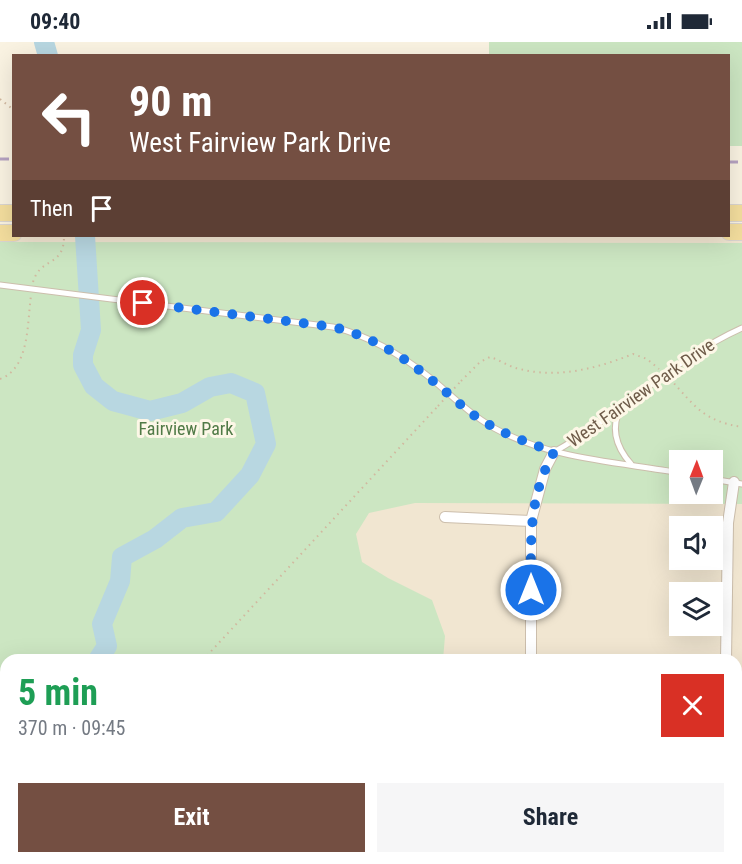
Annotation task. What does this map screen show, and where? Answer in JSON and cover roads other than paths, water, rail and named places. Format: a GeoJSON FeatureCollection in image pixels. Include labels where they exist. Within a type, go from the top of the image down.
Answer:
{"type":"FeatureCollection","features":[{"type":"Feature","properties":{"kind":"street"},"geometry":{"type":"LineString","coordinates":[[531,654],[531,521],[545,468],[554,452]]}},
{"type":"Feature","properties":{"kind":"street"},"geometry":{"type":"LineString","coordinates":[[726,654],[728,523],[738,483]]}},
{"type":"Feature","properties":{"kind":"street"},"geometry":{"type":"LineString","coordinates":[[445,517],[531,521]]}},
{"type":"Feature","properties":{"kind":"lane","name":"West Fairview Park Drive"},"geometry":{"type":"LineString","coordinates":[[0,285],[333,327],[351,332],[373,341],[414,366],[474,415],[494,427],[518,439],[554,452],[581,436],[697,352],[742,328]]}},
{"type":"Feature","properties":{"kind":"lane"},"geometry":{"type":"LineString","coordinates":[[622,406],[616,423],[616,440],[619,449],[631,465]]}},
{"type":"Feature","properties":{"kind":"lane"},"geometry":{"type":"LineString","coordinates":[[554,452],[669,471]]}},
{"type":"Feature","properties":{"kind":"lane"},"geometry":{"type":"LineString","coordinates":[[723,481],[738,483]]}},
{"type":"Feature","properties":{"kind":"waterway"},"geometry":{"type":"LineString","coordinates":[[44,42],[47,54]]}},
{"type":"Feature","properties":{"kind":"waterway"},"geometry":{"type":"LineString","coordinates":[[85,237],[91,330],[83,355],[83,365],[94,386],[113,401],[150,411],[182,403],[210,387],[231,383],[255,393],[266,444],[250,475],[216,512],[182,518],[155,539],[122,557],[120,581],[102,624],[107,646],[102,654]]}},
{"type":"Feature","properties":{"kind":"railway"},"geometry":{"type":"LineString","coordinates":[[0,159],[12,159]]}},
{"type":"Feature","properties":{"kind":"railway"},"geometry":{"type":"LineString","coordinates":[[730,162],[742,162]]}},
{"type":"Feature","properties":{"kind":"park label","name":"Fairview Park"},"geometry":{"type":"Point","coordinates":[186,429]}}]}
